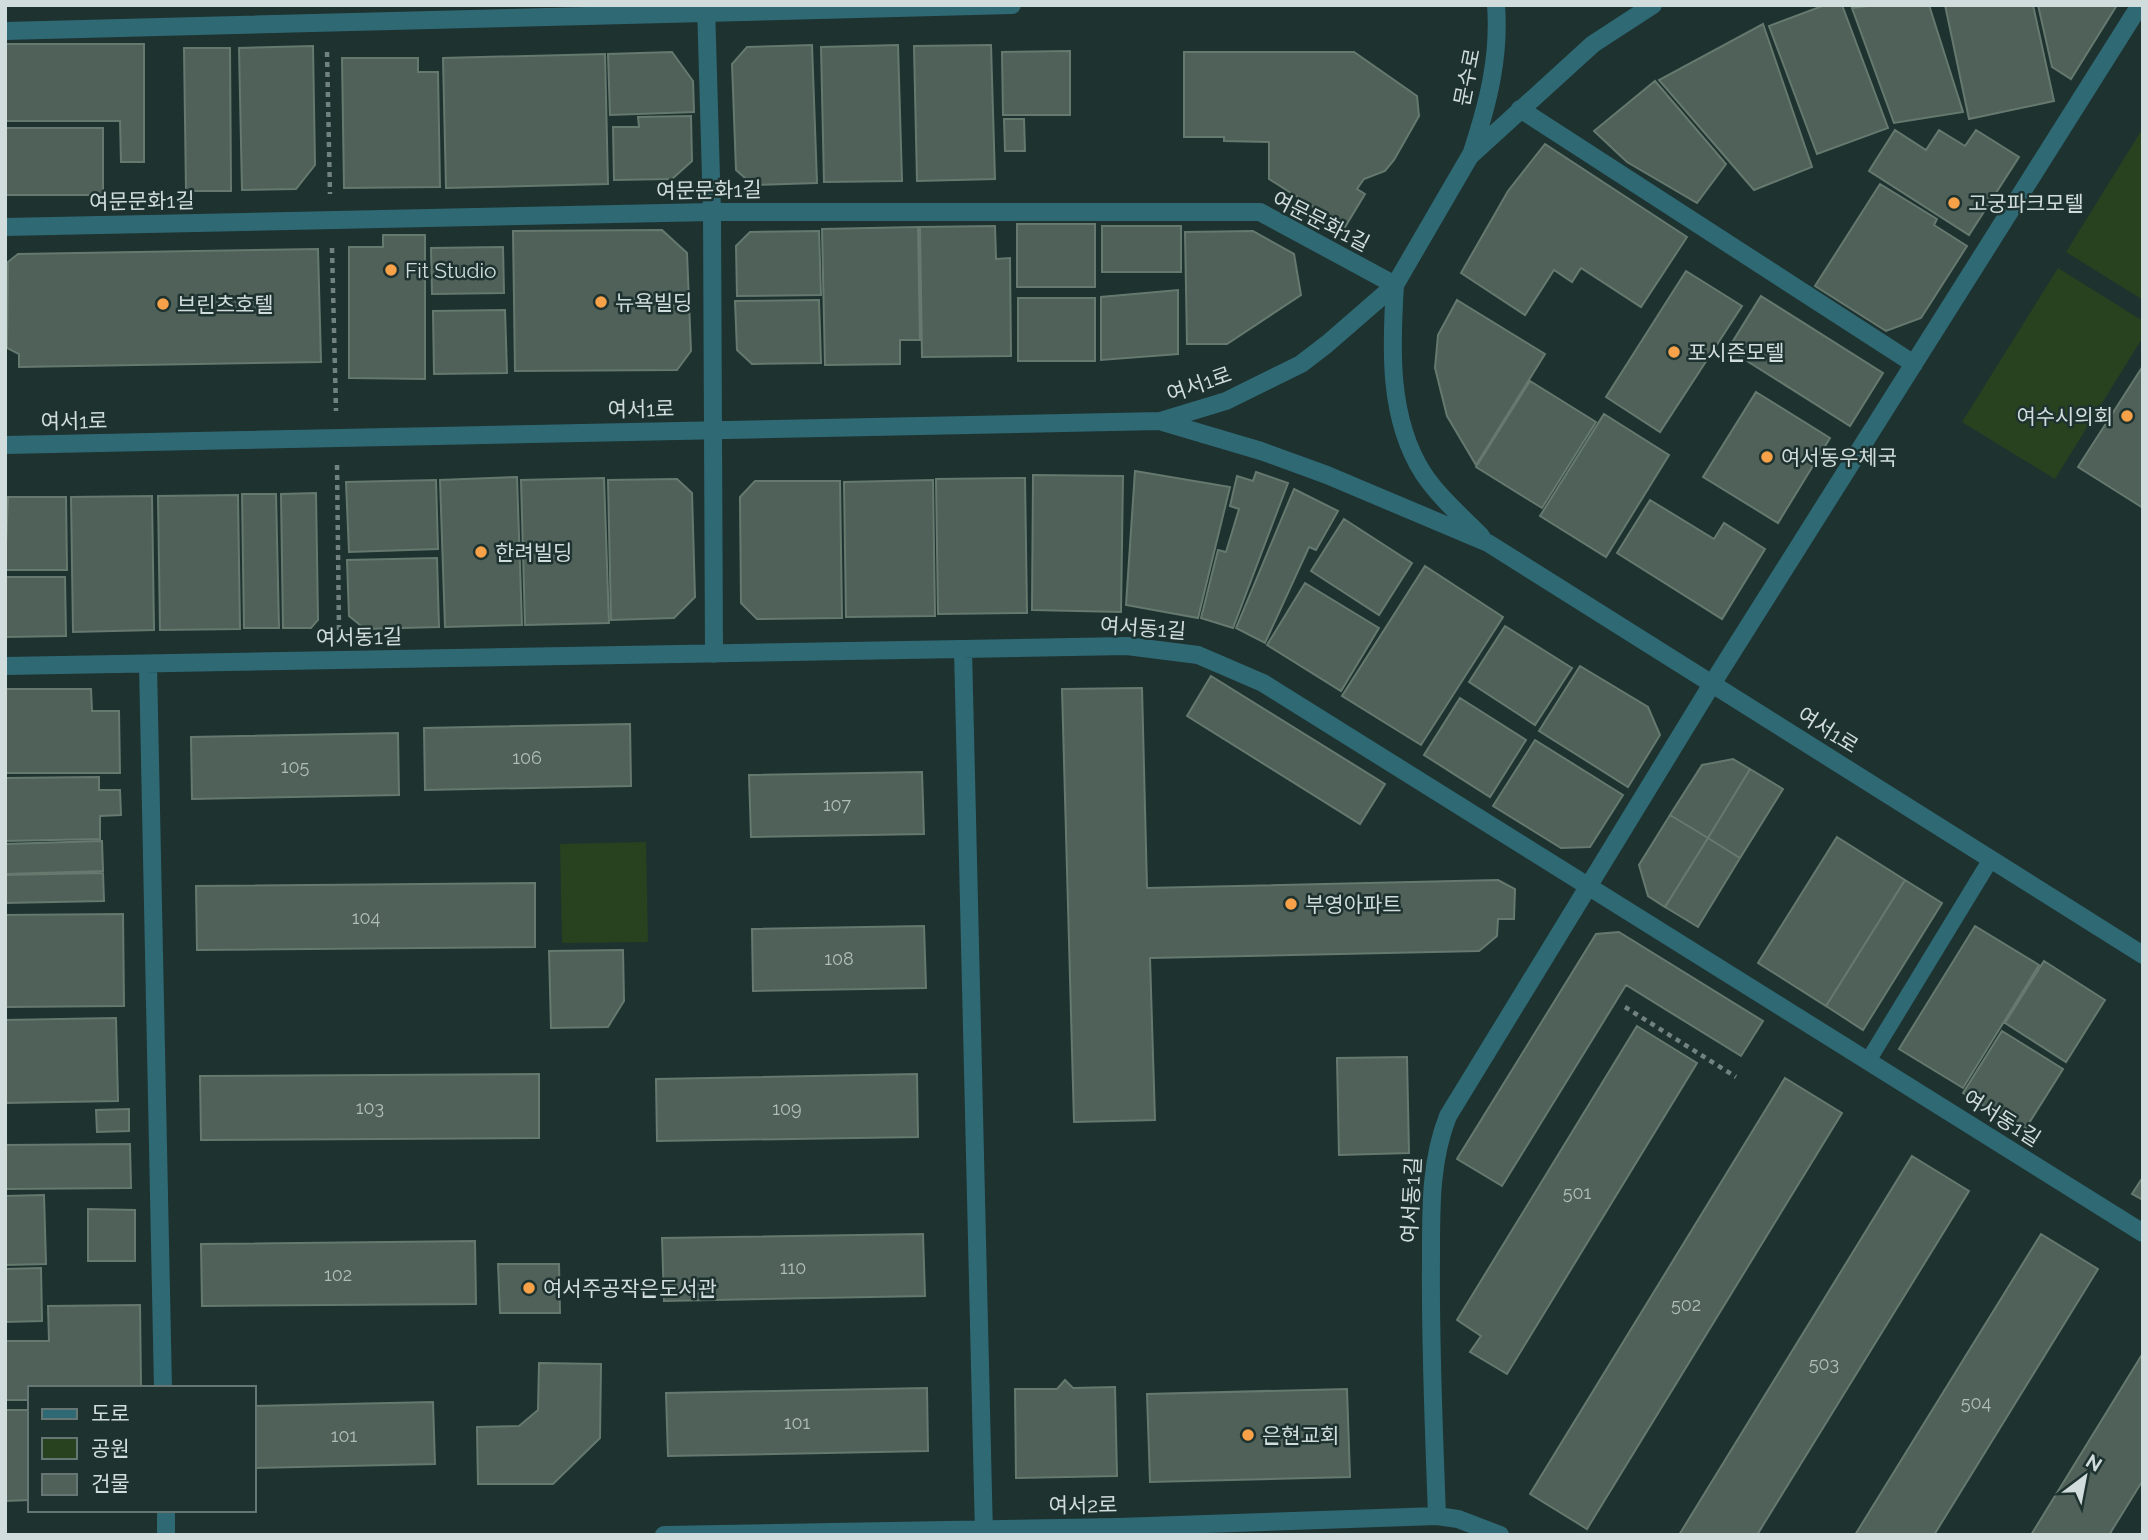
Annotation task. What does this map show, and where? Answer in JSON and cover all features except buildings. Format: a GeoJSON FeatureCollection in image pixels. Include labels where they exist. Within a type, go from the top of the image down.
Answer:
{"type":"FeatureCollection","features":[{"type":"Feature","properties":{"kind":"street"},"geometry":{"type":"LineString","coordinates":[[5,31],[707,9],[1012,5]]}},
{"type":"Feature","properties":{"kind":"street","name":"문수로"},"geometry":{"type":"LineString","coordinates":[[1471,156],[1492,81],[1497,47],[1496,5]]}},
{"type":"Feature","properties":{"kind":"street"},"geometry":{"type":"LineString","coordinates":[[1488,544],[1424,475],[1404,431],[1394,369],[1392,328],[1395,285],[1471,156],[1593,44],[1653,5]]}},
{"type":"Feature","properties":{"kind":"street","name":"여서동1길"},"geometry":{"type":"LineString","coordinates":[[1437,1516],[1430,1294],[1436,1152],[1448,1116],[1712,684],[2140,5]]}},
{"type":"Feature","properties":{"kind":"street"},"geometry":{"type":"LineString","coordinates":[[707,9],[712,212],[714,654]]}},
{"type":"Feature","properties":{"kind":"street"},"geometry":{"type":"LineString","coordinates":[[1520,109],[1914,364]]}},
{"type":"Feature","properties":{"kind":"street","name":"여문문화1길"},"geometry":{"type":"LineString","coordinates":[[5,227],[712,212],[1260,212],[1395,285]]}},
{"type":"Feature","properties":{"kind":"street","name":"여서1로"},"geometry":{"type":"LineString","coordinates":[[5,445],[1160,421],[1226,401],[1271,380],[1327,344],[1395,285]]}},
{"type":"Feature","properties":{"kind":"street"},"geometry":{"type":"LineString","coordinates":[[1160,421],[1261,451],[1327,475],[1488,544]]}},
{"type":"Feature","properties":{"kind":"street","name":"여서1로"},"geometry":{"type":"LineString","coordinates":[[1488,544],[2143,955]]}},
{"type":"Feature","properties":{"kind":"street","name":"여서동1길"},"geometry":{"type":"LineString","coordinates":[[5,666],[1127,646],[1199,655],[1263,683],[2143,1233]]}},
{"type":"Feature","properties":{"kind":"street"},"geometry":{"type":"LineString","coordinates":[[963,649],[984,1532]]}},
{"type":"Feature","properties":{"kind":"street"},"geometry":{"type":"LineString","coordinates":[[148,664],[163,1386]]}},
{"type":"Feature","properties":{"kind":"street"},"geometry":{"type":"LineString","coordinates":[[166,1512],[166,1535]]}},
{"type":"Feature","properties":{"kind":"street","name":"여서2로"},"geometry":{"type":"LineString","coordinates":[[664,1535],[1118,1531],[1437,1516],[1478,1525],[1500,1535]]}},
{"type":"Feature","properties":{"kind":"lane"},"geometry":{"type":"LineString","coordinates":[[1868,1061],[1991,859]]}},
{"type":"Feature","properties":{"kind":"path"},"geometry":{"type":"LineString","coordinates":[[326,23],[339,660]]}},
{"type":"Feature","properties":{"kind":"path"},"geometry":{"type":"LineString","coordinates":[[1625,1007],[1736,1077]]}},
{"type":"Feature","properties":{"kind":"green space"},"geometry":{"type":"Polygon","coordinates":[[[2143,128],[2143,300],[2066,252],[2143,128]]]}},
{"type":"Feature","properties":{"kind":"green space"},"geometry":{"type":"Polygon","coordinates":[[[2058,268],[2143,321],[2143,337],[2055,479],[1962,422],[2058,268]]]}},
{"type":"Feature","properties":{"kind":"green space"},"geometry":{"type":"Polygon","coordinates":[[[646,842],[648,942],[562,943],[560,844],[646,842]]]}},
{"type":"Feature","properties":{"kind":"place","name":"고궁파크모텔"},"geometry":{"type":"Point","coordinates":[1954,203]}},
{"type":"Feature","properties":{"kind":"place","name":"Fit Studio"},"geometry":{"type":"Point","coordinates":[391,270]}},
{"type":"Feature","properties":{"kind":"place","name":"뉴욕빌딩"},"geometry":{"type":"Point","coordinates":[601,302]}},
{"type":"Feature","properties":{"kind":"place","name":"브린츠호텔"},"geometry":{"type":"Point","coordinates":[163,304]}},
{"type":"Feature","properties":{"kind":"place","name":"포시즌모텔"},"geometry":{"type":"Point","coordinates":[1674,352]}},
{"type":"Feature","properties":{"kind":"place","name":"여수시의회"},"geometry":{"type":"Point","coordinates":[2127,416]}},
{"type":"Feature","properties":{"kind":"place","name":"여서동우체국"},"geometry":{"type":"Point","coordinates":[1767,457]}},
{"type":"Feature","properties":{"kind":"place","name":"한려빌딩"},"geometry":{"type":"Point","coordinates":[481,552]}},
{"type":"Feature","properties":{"kind":"place","name":"부영아파트"},"geometry":{"type":"Point","coordinates":[1291,904]}},
{"type":"Feature","properties":{"kind":"place","name":"여서주공작은도서관"},"geometry":{"type":"Point","coordinates":[529,1288]}},
{"type":"Feature","properties":{"kind":"place","name":"은현교회"},"geometry":{"type":"Point","coordinates":[1248,1435]}}]}
